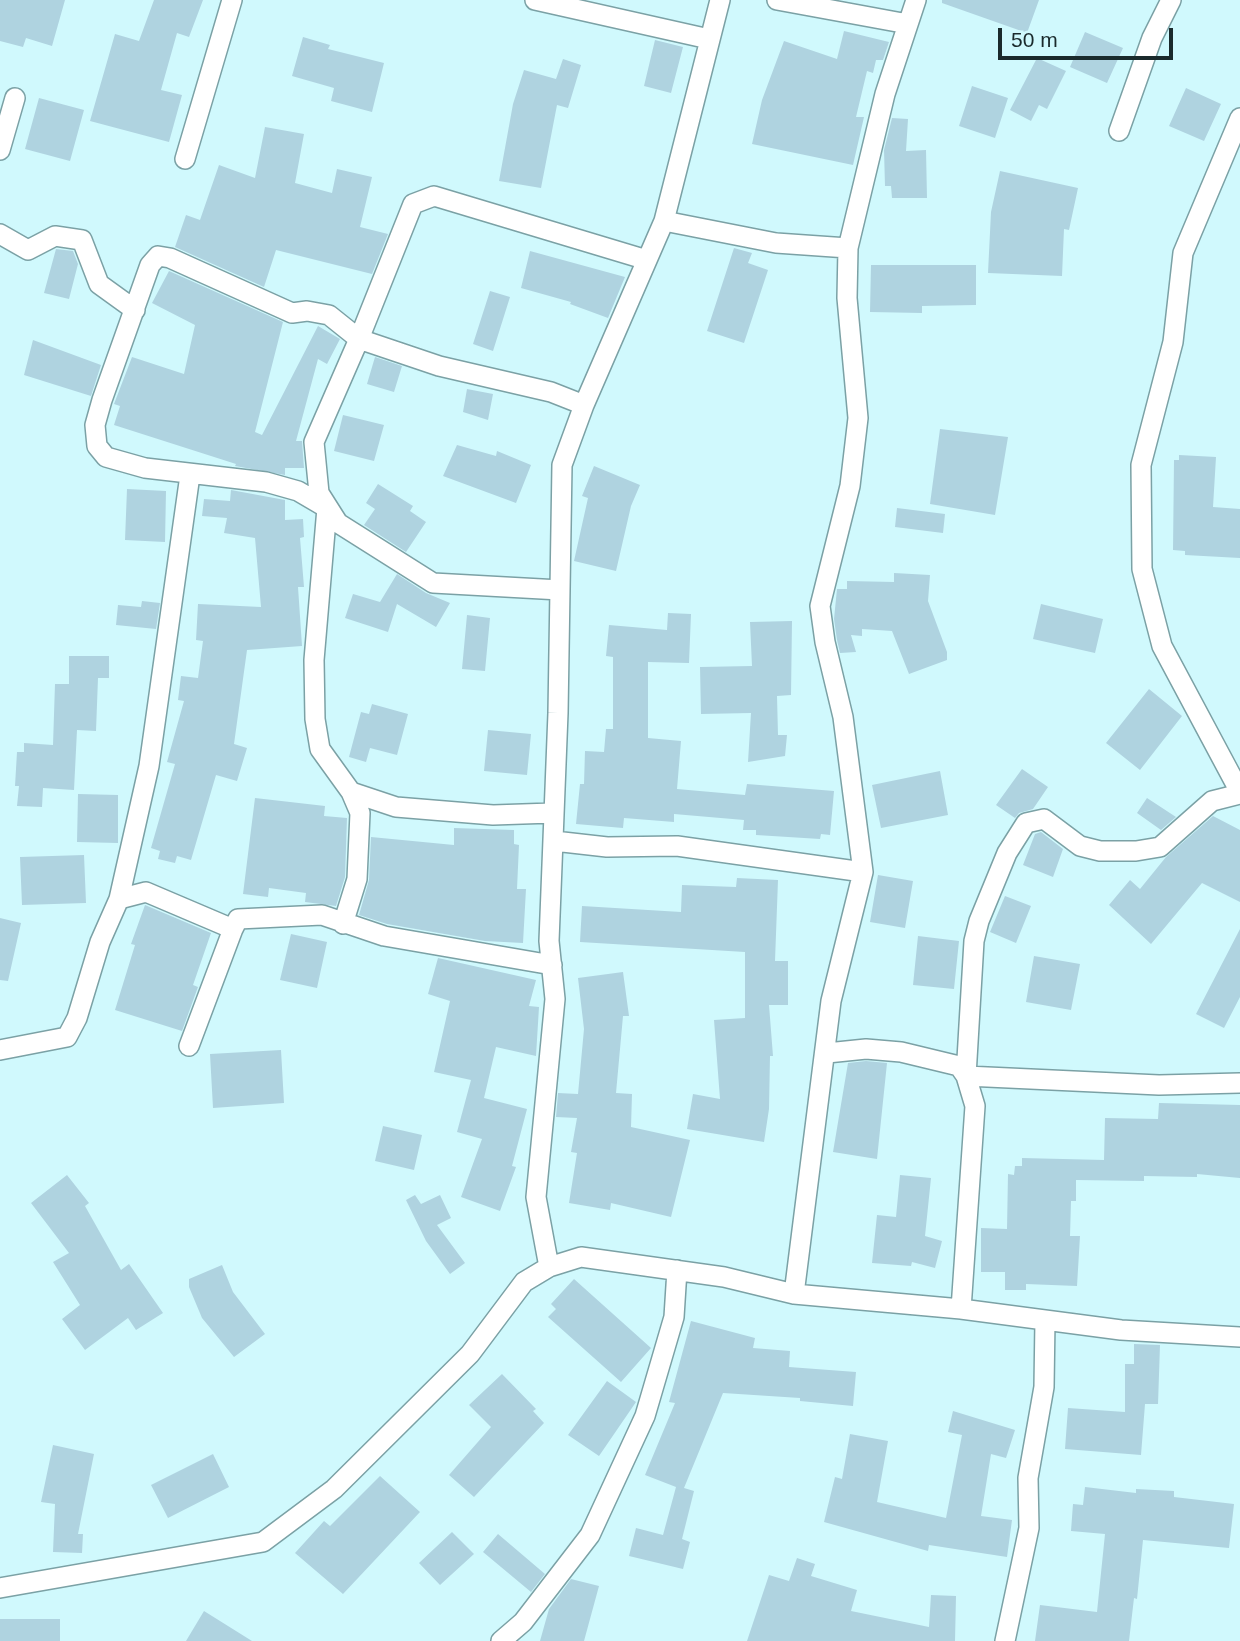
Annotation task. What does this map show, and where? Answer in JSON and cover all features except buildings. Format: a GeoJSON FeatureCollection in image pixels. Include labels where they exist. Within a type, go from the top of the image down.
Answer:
{"type":"FeatureCollection","features":[{"type":"Feature","properties":{"kind":"street"},"geometry":{"type":"LineString","coordinates":[[185,159],[232,0]]}},
{"type":"Feature","properties":{"kind":"street"},"geometry":{"type":"LineString","coordinates":[[535,0],[709,39]]}},
{"type":"Feature","properties":{"kind":"street"},"geometry":{"type":"LineString","coordinates":[[549,1267],[536,1197],[555,999],[549,928],[558,713],[562,465],[584,405],[664,221],[720,0]]}},
{"type":"Feature","properties":{"kind":"street"},"geometry":{"type":"LineString","coordinates":[[777,0],[908,24]]}},
{"type":"Feature","properties":{"kind":"street"},"geometry":{"type":"LineString","coordinates":[[794,1294],[827,1053],[831,1001],[863,872],[845,727],[825,642],[820,606],[850,486],[858,418],[848,298],[848,248],[885,94],[916,0]]}},
{"type":"Feature","properties":{"kind":"street"},"geometry":{"type":"LineString","coordinates":[[1119,131],[1152,37],[1171,0]]}},
{"type":"Feature","properties":{"kind":"street"},"geometry":{"type":"LineString","coordinates":[[0,150],[15,98]]}},
{"type":"Feature","properties":{"kind":"street"},"geometry":{"type":"LineString","coordinates":[[966,1076],[976,931],[1007,853],[1026,824],[1044,819],[1080,846],[1100,851],[1136,851],[1160,847],[1212,801],[1240,793],[1162,646],[1142,569],[1141,465],[1172,342],[1183,253],[1240,118]]}},
{"type":"Feature","properties":{"kind":"street"},"geometry":{"type":"LineString","coordinates":[[560,590],[433,583],[338,523],[319,493],[314,442],[359,340],[413,204],[434,196],[647,260]]}},
{"type":"Feature","properties":{"kind":"street"},"geometry":{"type":"LineString","coordinates":[[664,221],[776,243],[848,248]]}},
{"type":"Feature","properties":{"kind":"street"},"geometry":{"type":"LineString","coordinates":[[0,234],[28,250],[55,236],[82,240],[99,284],[135,310]]}},
{"type":"Feature","properties":{"kind":"street"},"geometry":{"type":"LineString","coordinates":[[327,508],[298,491],[266,482],[190,475],[106,457],[97,446],[95,425],[102,400],[150,265],[158,257],[170,258],[292,313],[307,311],[329,315],[359,340],[439,366],[551,392],[584,405]]}},
{"type":"Feature","properties":{"kind":"street"},"geometry":{"type":"LineString","coordinates":[[0,1050],[67,1037],[78,1018],[100,942],[119,899],[149,766],[190,475]]}},
{"type":"Feature","properties":{"kind":"street"},"geometry":{"type":"LineString","coordinates":[[327,508],[314,660],[315,719],[320,750],[351,792],[360,813],[357,878],[343,924]]}},
{"type":"Feature","properties":{"kind":"street"},"geometry":{"type":"LineString","coordinates":[[351,792],[396,807],[493,815],[552,813]]}},
{"type":"Feature","properties":{"kind":"street"},"geometry":{"type":"LineString","coordinates":[[554,841],[607,848],[677,846],[863,872]]}},
{"type":"Feature","properties":{"kind":"street"},"geometry":{"type":"LineString","coordinates":[[119,899],[146,892],[233,929]]}},
{"type":"Feature","properties":{"kind":"street"},"geometry":{"type":"LineString","coordinates":[[189,1046],[238,919],[322,915],[384,936],[552,965]]}},
{"type":"Feature","properties":{"kind":"street"},"geometry":{"type":"LineString","coordinates":[[827,1053],[866,1049],[901,1052],[959,1066],[966,1076],[975,1106],[961,1309]]}},
{"type":"Feature","properties":{"kind":"street"},"geometry":{"type":"LineString","coordinates":[[966,1076],[1159,1085],[1240,1083]]}},
{"type":"Feature","properties":{"kind":"street"},"geometry":{"type":"LineString","coordinates":[[0,1588],[263,1542],[334,1489],[470,1354],[524,1282],[549,1267],[581,1257],[677,1270],[794,1294],[961,1309],[1121,1330],[1240,1337]]}},
{"type":"Feature","properties":{"kind":"street"},"geometry":{"type":"LineString","coordinates":[[501,1641],[523,1622],[595,1523],[645,1416],[674,1317],[677,1270]]}},
{"type":"Feature","properties":{"kind":"street"},"geometry":{"type":"LineString","coordinates":[[1005,1641],[1029,1528],[1028,1478],[1044,1387],[1045,1320]]}}]}
